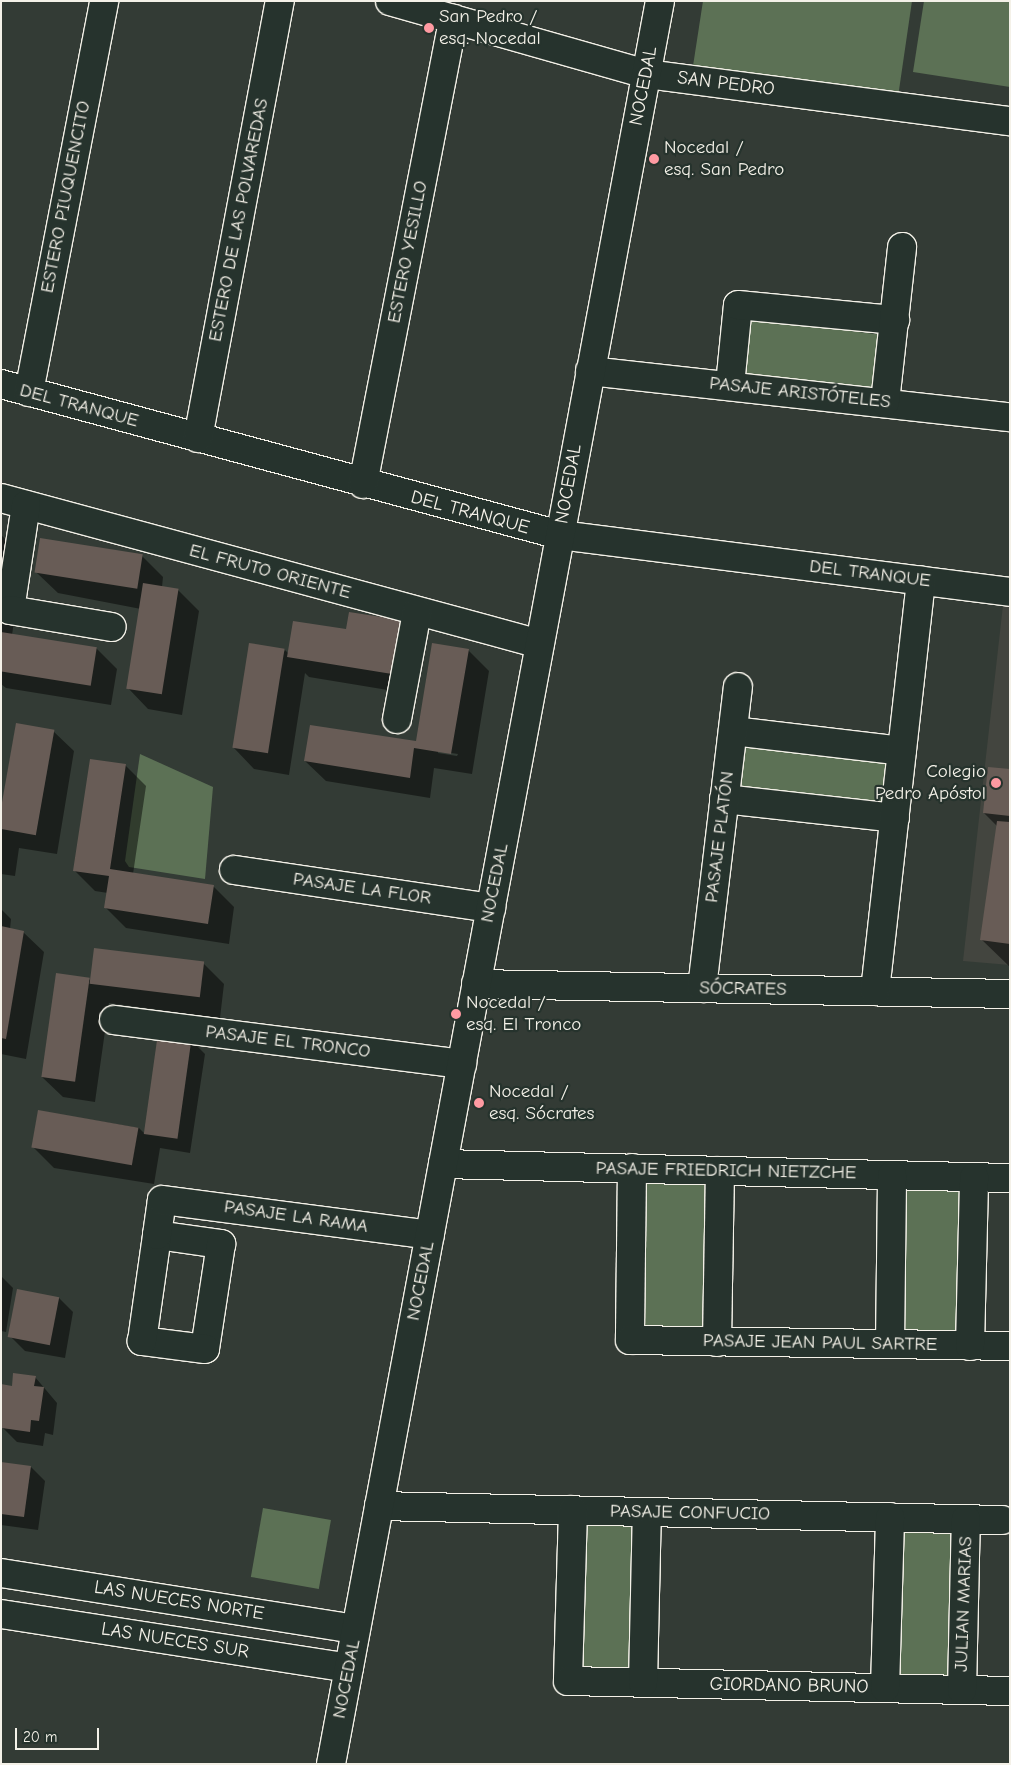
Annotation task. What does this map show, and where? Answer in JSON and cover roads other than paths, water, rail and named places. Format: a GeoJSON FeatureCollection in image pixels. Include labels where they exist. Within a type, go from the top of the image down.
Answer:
{"type":"FeatureCollection","features":[{"type":"Feature","properties":{"kind":"street","name":"ESTERO PIUQUENCITO"},"geometry":{"type":"LineString","coordinates":[[29,392],[104,1]]}},
{"type":"Feature","properties":{"kind":"street","name":"ESTERO DE LAS POLVAREDAS"},"geometry":{"type":"LineString","coordinates":[[198,438],[280,1]]}},
{"type":"Feature","properties":{"kind":"street","name":"SAN PEDRO"},"geometry":{"type":"LineString","coordinates":[[390,1],[646,74],[1010,121]]}},
{"type":"Feature","properties":{"kind":"street","name":"NOCEDAL"},"geometry":{"type":"LineString","coordinates":[[330,1764],[660,1]]}},
{"type":"Feature","properties":{"kind":"street","name":"ESTERO YESILLO"},"geometry":{"type":"LineString","coordinates":[[363,484],[453,19]]}},
{"type":"Feature","properties":{"kind":"street"},"geometry":{"type":"LineString","coordinates":[[886,402],[902,247]]}},
{"type":"Feature","properties":{"kind":"street"},"geometry":{"type":"LineString","coordinates":[[730,385],[738,305],[895,320]]}},
{"type":"Feature","properties":{"kind":"street","name":"PASAJE ARISTÓTELES"},"geometry":{"type":"LineString","coordinates":[[590,371],[1010,417]]}},
{"type":"Feature","properties":{"kind":"street","name":"DEL TRANQUE"},"geometry":{"type":"LineString","coordinates":[[1,384],[363,484],[560,536],[1010,592]]}},
{"type":"Feature","properties":{"kind":"street"},"geometry":{"type":"LineString","coordinates":[[14,502],[10,610],[112,627]]}},
{"type":"Feature","properties":{"kind":"street","name":"EL FRUTO ORIENTE"},"geometry":{"type":"LineString","coordinates":[[14,502],[540,644]]}},
{"type":"Feature","properties":{"kind":"street"},"geometry":{"type":"LineString","coordinates":[[876,991],[921,581]]}},
{"type":"Feature","properties":{"kind":"street"},"geometry":{"type":"LineString","coordinates":[[397,719],[417,612]]}},
{"type":"Feature","properties":{"kind":"street","name":"PASAJE PLATÓN"},"geometry":{"type":"LineString","coordinates":[[702,988],[738,686]]}},
{"type":"Feature","properties":{"kind":"street"},"geometry":{"type":"LineString","coordinates":[[733,731],[902,751]]}},
{"type":"Feature","properties":{"kind":"street"},"geometry":{"type":"LineString","coordinates":[[724,799],[895,818]]}},
{"type":"Feature","properties":{"kind":"street","name":"PASAJE LA FLOR"},"geometry":{"type":"LineString","coordinates":[[234,870],[491,908]]}},
{"type":"Feature","properties":{"kind":"street","name":"SÓCRATES"},"geometry":{"type":"LineString","coordinates":[[476,984],[1010,994]]}},
{"type":"Feature","properties":{"kind":"street","name":"PASAJE EL TRONCO"},"geometry":{"type":"LineString","coordinates":[[114,1020],[462,1064]]}},
{"type":"Feature","properties":{"kind":"street","name":"PASAJE FRIEDRICH NIETZCHE"},"geometry":{"type":"LineString","coordinates":[[443,1164],[1009,1178]]}},
{"type":"Feature","properties":{"kind":"street","name":"PASAJE JEAN PAUL SARTRE"},"geometry":{"type":"LineString","coordinates":[[632,1168],[630,1340],[1010,1346]]}},
{"type":"Feature","properties":{"kind":"street"},"geometry":{"type":"LineString","coordinates":[[717,1342],[720,1171]]}},
{"type":"Feature","properties":{"kind":"street"},"geometry":{"type":"LineString","coordinates":[[890,1344],[892,1175]]}},
{"type":"Feature","properties":{"kind":"street"},"geometry":{"type":"LineString","coordinates":[[970,1346],[974,1177]]}},
{"type":"Feature","properties":{"kind":"street","name":"PASAJE LA RAMA"},"geometry":{"type":"LineString","coordinates":[[157,1235],[162,1200],[430,1236]]}},
{"type":"Feature","properties":{"kind":"street","name":"PASAJE CONFUCIO"},"geometry":{"type":"LineString","coordinates":[[379,1506],[1002,1520]]}},
{"type":"Feature","properties":{"kind":"street","name":"GIORDANO BRUNO"},"geometry":{"type":"LineString","coordinates":[[573,1510],[568,1681],[1010,1691]]}},
{"type":"Feature","properties":{"kind":"street"},"geometry":{"type":"LineString","coordinates":[[643,1683],[647,1512]]}},
{"type":"Feature","properties":{"kind":"street"},"geometry":{"type":"LineString","coordinates":[[886,1688],[890,1517]]}},
{"type":"Feature","properties":{"kind":"street","name":"JULIAN MARIAS"},"geometry":{"type":"LineString","coordinates":[[962,1690],[966,1519]]}},
{"type":"Feature","properties":{"kind":"street","name":"LAS NUECES NORTE"},"geometry":{"type":"LineString","coordinates":[[1,1573],[356,1629]]}},
{"type":"Feature","properties":{"kind":"street","name":"LAS NUECES SUR"},"geometry":{"type":"LineString","coordinates":[[1,1614],[348,1668]]}},
{"type":"Feature","properties":{"kind":"place","name":"San Pedro / esq. Nocedal"},"geometry":{"type":"Point","coordinates":[429,28]}},
{"type":"Feature","properties":{"kind":"place","name":"Nocedal / esq. San Pedro"},"geometry":{"type":"Point","coordinates":[654,159]}},
{"type":"Feature","properties":{"kind":"place","name":"Colegio Pedro Apóstol"},"geometry":{"type":"Point","coordinates":[996,783]}},
{"type":"Feature","properties":{"kind":"place","name":"Nocedal / esq. El Tronco"},"geometry":{"type":"Point","coordinates":[456,1014]}},
{"type":"Feature","properties":{"kind":"place","name":"Nocedal / esq. Sócrates"},"geometry":{"type":"Point","coordinates":[479,1103]}}]}
